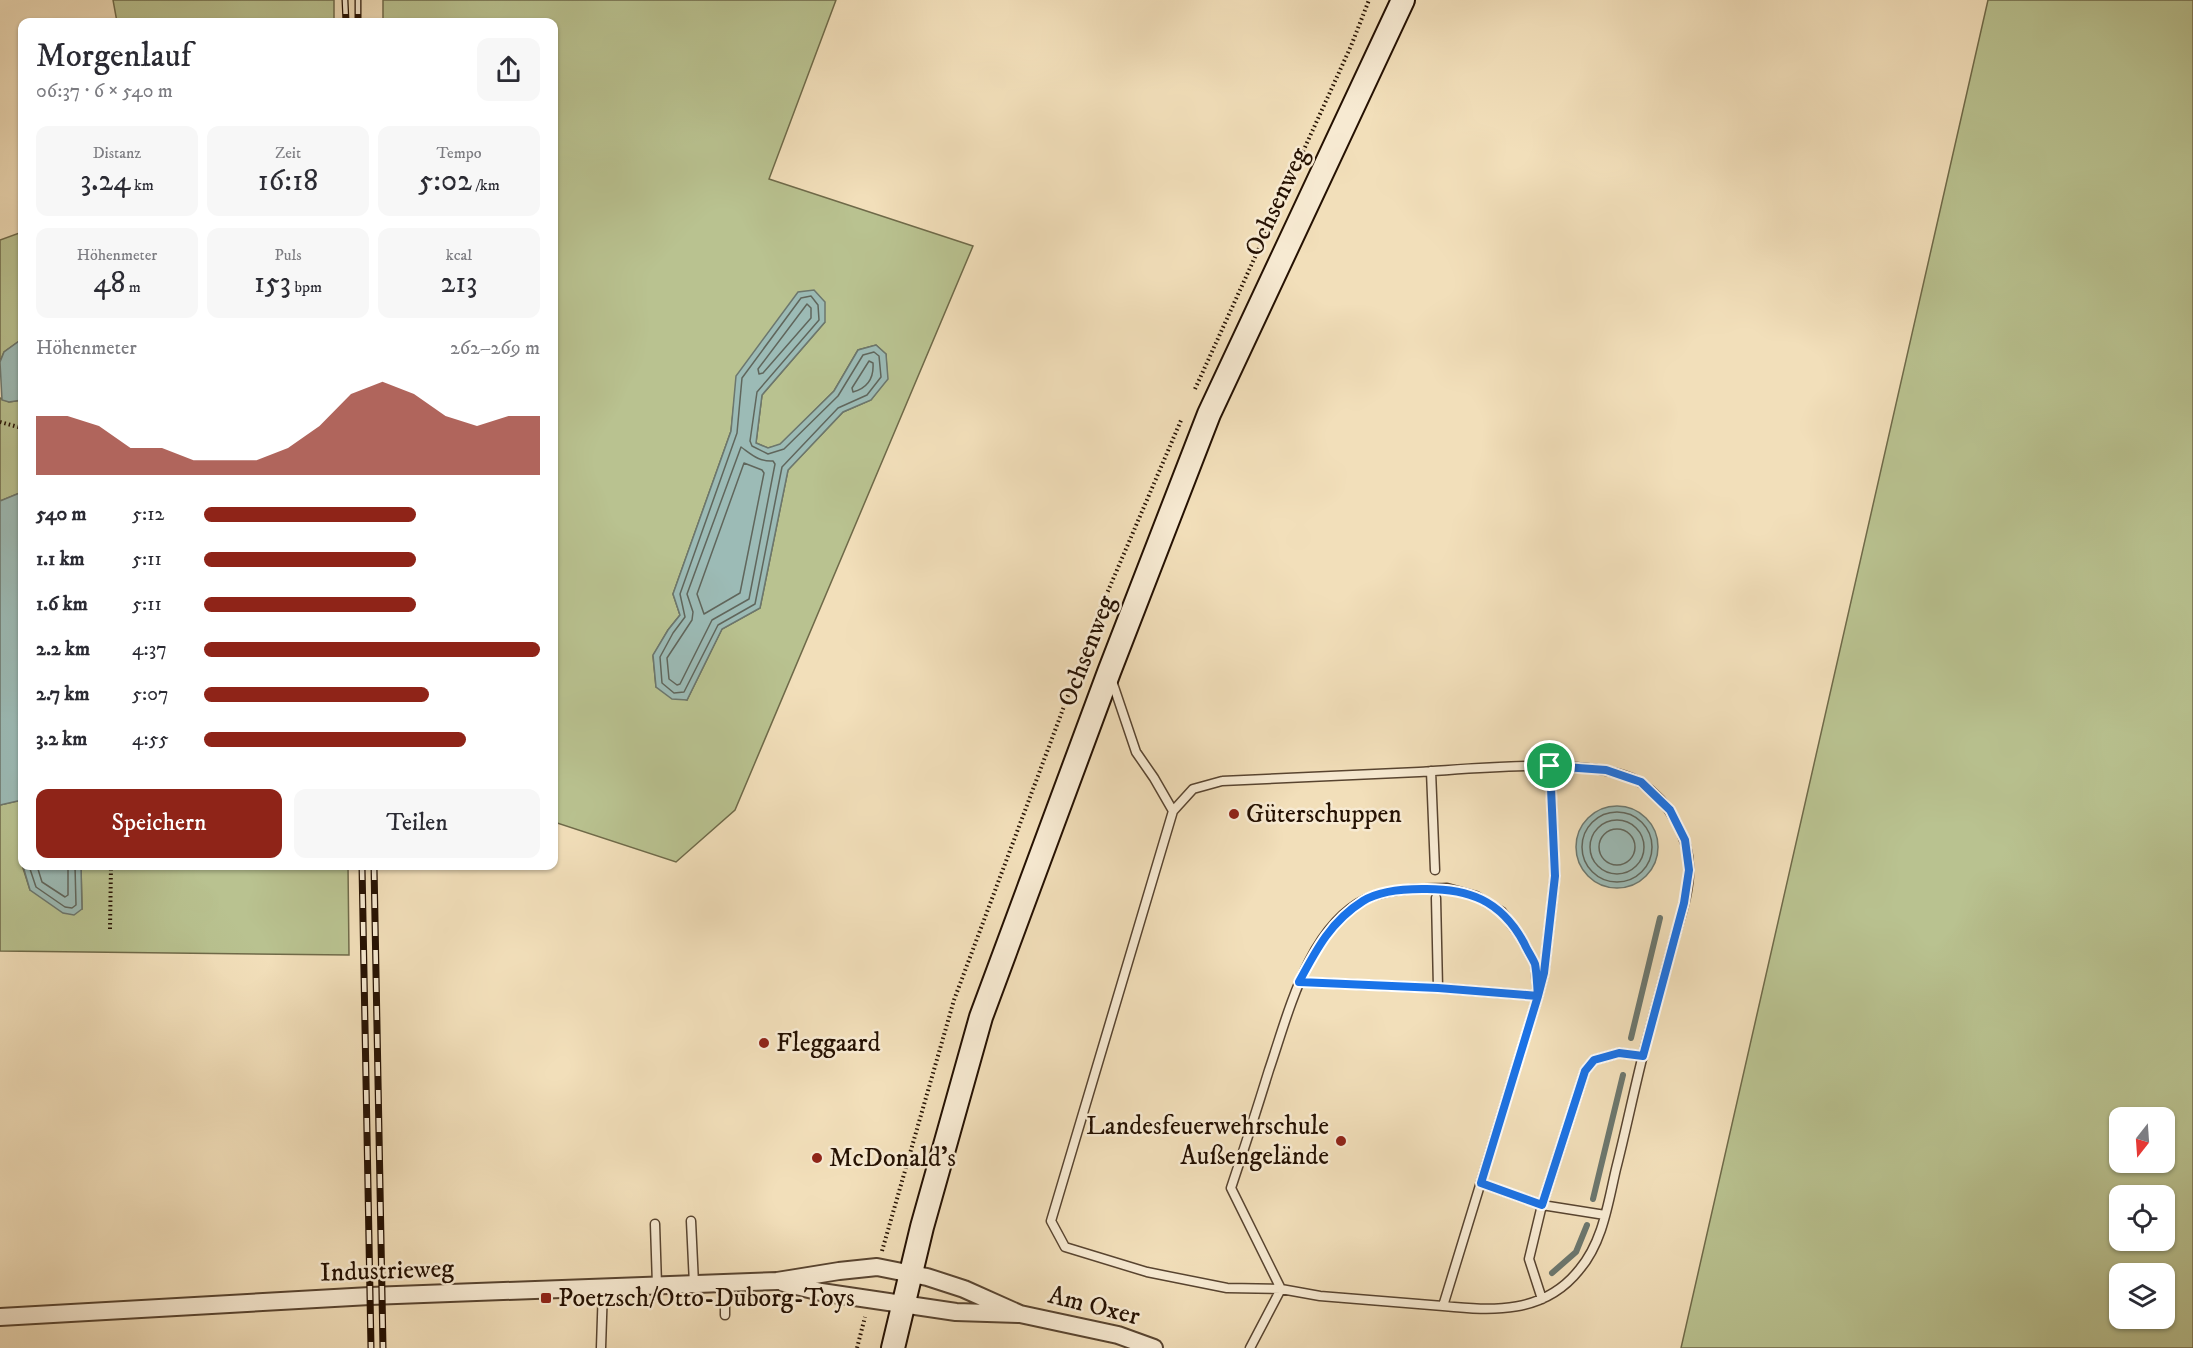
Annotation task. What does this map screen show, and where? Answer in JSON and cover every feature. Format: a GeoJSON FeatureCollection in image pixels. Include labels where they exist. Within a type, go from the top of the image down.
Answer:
{"type":"FeatureCollection","features":[{"type":"Feature","properties":{"kind":"main road","name":"Ochsenweg"},"geometry":{"type":"LineString","coordinates":[[893,1348],[902,1303],[962,1078],[981,1017],[1109,672],[1209,414],[1403,0]]}},
{"type":"Feature","properties":{"kind":"street","name":"Industrieweg"},"geometry":{"type":"LineString","coordinates":[[0,1317],[359,1297],[777,1281],[839,1270],[877,1267],[910,1273]]}},
{"type":"Feature","properties":{"kind":"street","name":"Am Oxer"},"geometry":{"type":"LineString","coordinates":[[910,1273],[964,1289],[1020,1314]]}},
{"type":"Feature","properties":{"kind":"street","name":"Industrieweg"},"geometry":{"type":"LineString","coordinates":[[777,1281],[821,1292],[902,1303]]}},
{"type":"Feature","properties":{"kind":"street","name":"Am Oxer"},"geometry":{"type":"LineString","coordinates":[[902,1303],[956,1312],[1020,1314],[1118,1335],[1154,1348]]}},
{"type":"Feature","properties":{"kind":"lane"},"geometry":{"type":"LineString","coordinates":[[1109,672],[1136,752],[1173,811]]}},
{"type":"Feature","properties":{"kind":"lane"},"geometry":{"type":"LineString","coordinates":[[1443,1306],[1544,973],[1555,876],[1550,766]]}},
{"type":"Feature","properties":{"kind":"lane"},"geometry":{"type":"LineString","coordinates":[[1550,766],[1606,770],[1641,782],[1670,810],[1685,840],[1689,870],[1684,903],[1596,1245],[1579,1271],[1561,1288],[1542,1299],[1517,1308],[1481,1310],[1320,1296],[1281,1289],[1227,1288],[1147,1272],[1065,1247],[1051,1221],[1173,811],[1193,789],[1222,781],[1550,766]]}},
{"type":"Feature","properties":{"kind":"lane"},"geometry":{"type":"LineString","coordinates":[[1431,771],[1435,870]]}},
{"type":"Feature","properties":{"kind":"lane"},"geometry":{"type":"LineString","coordinates":[[1281,1289],[1231,1188],[1299,982],[1318,944],[1338,920],[1365,899],[1413,889],[1447,888],[1476,896],[1502,912],[1520,936],[1535,964],[1538,996]]}},
{"type":"Feature","properties":{"kind":"lane"},"geometry":{"type":"LineString","coordinates":[[1436,898],[1438,988]]}},
{"type":"Feature","properties":{"kind":"lane"},"geometry":{"type":"LineString","coordinates":[[1299,982],[1438,988],[1538,996]]}},
{"type":"Feature","properties":{"kind":"lane"},"geometry":{"type":"LineString","coordinates":[[1542,1299],[1529,1259],[1542,1205],[1585,1071],[1594,1060],[1619,1053],[1643,1056]]}},
{"type":"Feature","properties":{"kind":"lane"},"geometry":{"type":"LineString","coordinates":[[1481,1183],[1542,1205],[1605,1215]]}},
{"type":"Feature","properties":{"kind":"lane"},"geometry":{"type":"LineString","coordinates":[[691,1221],[694,1284]]}},
{"type":"Feature","properties":{"kind":"lane"},"geometry":{"type":"LineString","coordinates":[[655,1224],[657,1286]]}},
{"type":"Feature","properties":{"kind":"lane"},"geometry":{"type":"LineString","coordinates":[[725,1283],[725,1315]]}},
{"type":"Feature","properties":{"kind":"lane"},"geometry":{"type":"LineString","coordinates":[[601,1348],[603,1287]]}},
{"type":"Feature","properties":{"kind":"lane"},"geometry":{"type":"LineString","coordinates":[[1250,1348],[1281,1289]]}},
{"type":"Feature","properties":{"kind":"path"},"geometry":{"type":"LineString","coordinates":[[0,422],[18,427]]}},
{"type":"Feature","properties":{"kind":"path"},"geometry":{"type":"LineString","coordinates":[[110,929],[111,870]]}},
{"type":"Feature","properties":{"kind":"path"},"geometry":{"type":"LineString","coordinates":[[857,1348],[864,1323]]}},
{"type":"Feature","properties":{"kind":"green space"},"geometry":{"type":"Polygon","coordinates":[[[113,0],[334,0],[334,18],[116,18],[113,0]]]}},
{"type":"Feature","properties":{"kind":"green space"},"geometry":{"type":"Polygon","coordinates":[[[383,0],[836,0],[769,179],[973,246],[735,810],[676,862],[558,823],[558,18],[383,18],[383,0]],[[825,322],[737,376],[731,431],[673,594],[680,615],[653,656],[656,687],[687,700],[722,629],[760,608],[788,470],[843,412],[871,400],[887,379],[886,354],[876,345],[858,350],[834,391],[780,445],[768,448],[756,443],[762,395],[825,322]]]}},
{"type":"Feature","properties":{"kind":"green space"},"geometry":{"type":"Polygon","coordinates":[[[1988,0],[2193,0],[2193,1348],[1681,1348],[1988,0]]]}},
{"type":"Feature","properties":{"kind":"green space"},"geometry":{"type":"Polygon","coordinates":[[[18,233],[18,342],[4,352],[0,362],[0,240],[18,233]]]}},
{"type":"Feature","properties":{"kind":"green space"},"geometry":{"type":"Polygon","coordinates":[[[0,398],[9,402],[18,401],[18,494],[0,501],[0,398]]]}},
{"type":"Feature","properties":{"kind":"green space"},"geometry":{"type":"Polygon","coordinates":[[[18,801],[18,870],[24,870],[30,890],[82,909],[81,870],[348,870],[349,955],[0,951],[0,805],[18,801]]]}},
{"type":"Feature","properties":{"kind":"water"},"geometry":{"type":"Polygon","coordinates":[[[814,290],[825,302],[825,322],[762,395],[756,443],[768,448],[780,444],[834,391],[858,350],[876,345],[886,354],[888,379],[871,400],[843,412],[788,470],[760,608],[722,629],[687,700],[672,699],[656,687],[653,655],[680,615],[673,594],[731,431],[736,376],[798,292],[814,290]]]}},
{"type":"Feature","properties":{"kind":"water"},"geometry":{"type":"Polygon","coordinates":[[[18,342],[18,401],[2,400],[0,362],[4,352],[18,342]]]}},
{"type":"Feature","properties":{"kind":"water"},"geometry":{"type":"Polygon","coordinates":[[[18,494],[18,801],[0,805],[0,501],[18,494]]]}},
{"type":"Feature","properties":{"kind":"water"},"geometry":{"type":"Polygon","coordinates":[[[1617,806],[1633,809],[1646,818],[1655,831],[1658,847],[1655,863],[1646,876],[1633,885],[1617,888],[1601,885],[1588,876],[1579,863],[1576,847],[1579,831],[1588,818],[1601,809],[1617,806]]]}},
{"type":"Feature","properties":{"kind":"water"},"geometry":{"type":"Polygon","coordinates":[[[24,870],[81,870],[82,909],[74,915],[63,913],[30,890],[24,870]]]}},
{"type":"Feature","properties":{"kind":"waterway"},"geometry":{"type":"LineString","coordinates":[[1631,1038],[1660,918]]}},
{"type":"Feature","properties":{"kind":"waterway"},"geometry":{"type":"LineString","coordinates":[[1593,1199],[1623,1075]]}},
{"type":"Feature","properties":{"kind":"waterway"},"geometry":{"type":"LineString","coordinates":[[1552,1273],[1576,1252],[1587,1225]]}},
{"type":"Feature","properties":{"kind":"railway"},"geometry":{"type":"LineString","coordinates":[[345,0],[346,18]]}},
{"type":"Feature","properties":{"kind":"railway"},"geometry":{"type":"LineString","coordinates":[[358,0],[358,18]]}},
{"type":"Feature","properties":{"kind":"railway"},"geometry":{"type":"LineString","coordinates":[[362,870],[371,1348]]}},
{"type":"Feature","properties":{"kind":"railway"},"geometry":{"type":"LineString","coordinates":[[374,870],[383,1348]]}},
{"type":"Feature","properties":{"kind":"place","name":"Güterschuppen"},"geometry":{"type":"Point","coordinates":[1234,814]}},
{"type":"Feature","properties":{"kind":"place","name":"Fleggaard"},"geometry":{"type":"Point","coordinates":[764,1043]}},
{"type":"Feature","properties":{"kind":"place","name":"Landesfeuerwehrschule Außengelände"},"geometry":{"type":"Point","coordinates":[1341,1141]}},
{"type":"Feature","properties":{"kind":"place","name":"McDonald's"},"geometry":{"type":"Point","coordinates":[817,1158]}},
{"type":"Feature","properties":{"kind":"place","name":"Poetzsch/Otto-Duborg-Toys"},"geometry":{"type":"Point","coordinates":[546,1298]}},
{"type":"Feature","properties":{"kind":"route"},"geometry":{"type":"LineString","coordinates":[[1550,766],[1555,876],[1544,973],[1538,996],[1438,988],[1299,982],[1318,944],[1338,920],[1365,899],[1413,889],[1447,888],[1476,896],[1502,912],[1520,936],[1535,964],[1538,996],[1481,1183],[1542,1205],[1585,1071],[1594,1060],[1619,1053],[1643,1056],[1684,903],[1689,870],[1685,840],[1670,810],[1641,782],[1606,770],[1550,766]]}}]}
